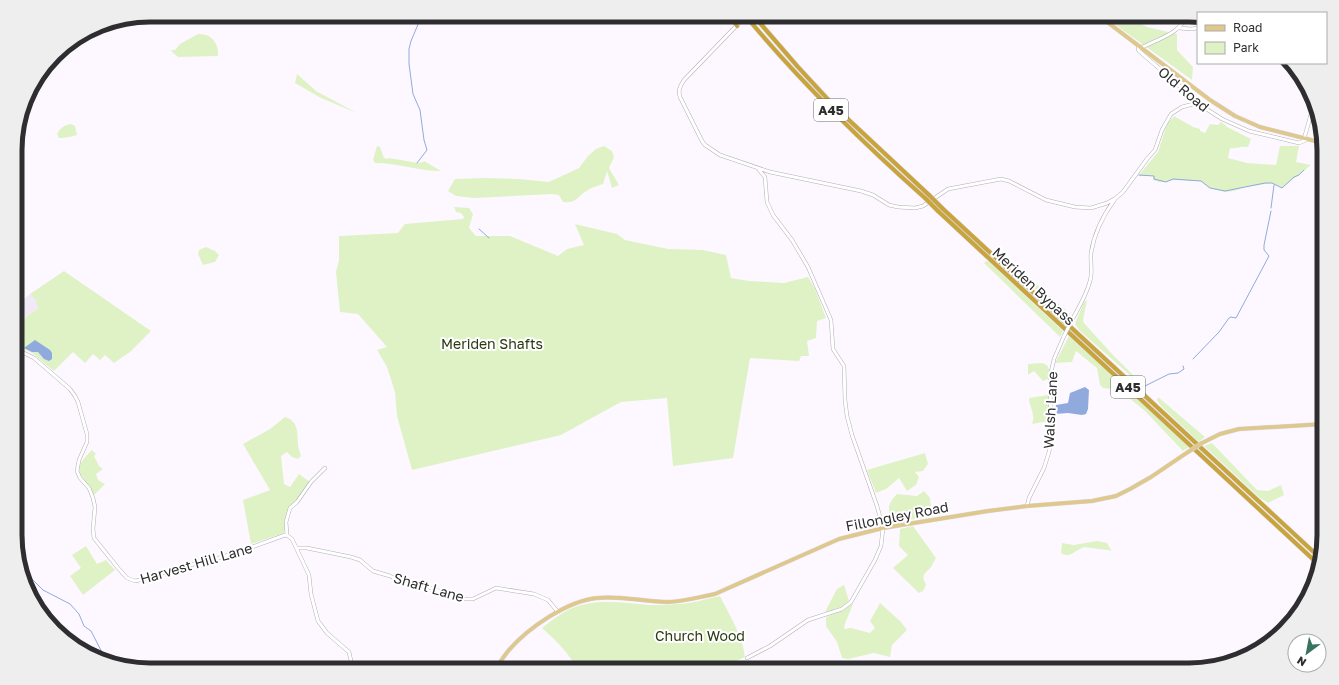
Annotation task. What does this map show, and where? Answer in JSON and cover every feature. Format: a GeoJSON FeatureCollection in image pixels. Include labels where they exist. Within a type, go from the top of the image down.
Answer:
{"type":"FeatureCollection","features":[{"type":"Feature","properties":{"kind":"highway"},"geometry":{"type":"LineString","coordinates":[[734,22],[736,26]]}},
{"type":"Feature","properties":{"kind":"highway","name":"Meriden Bypass"},"geometry":{"type":"LineString","coordinates":[[752,22],[814,93],[845,124],[1314,561]]}},
{"type":"Feature","properties":{"kind":"highway","name":"Meriden Bypass"},"geometry":{"type":"LineString","coordinates":[[759,22],[835,107],[1316,554]]}},
{"type":"Feature","properties":{"kind":"main road"},"geometry":{"type":"LineString","coordinates":[[1107,22],[1210,100],[1235,116],[1260,126],[1317,142]]}},
{"type":"Feature","properties":{"kind":"main road","name":"Fillongley Road"},"geometry":{"type":"LineString","coordinates":[[499,663],[509,650],[532,629],[558,612],[582,601],[597,598],[622,598],[666,602],[715,594],[839,539],[884,528],[941,518],[1027,506],[1092,501],[1116,496],[1151,477],[1202,443],[1220,434],[1240,429],[1317,424]]}},
{"type":"Feature","properties":{"kind":"street"},"geometry":{"type":"LineString","coordinates":[[739,22],[684,80],[679,92],[698,134],[705,145],[720,155],[770,172],[861,191],[898,207],[915,208],[923,206],[948,189],[1001,179],[1009,181],[1046,200],[1075,207],[1091,208],[1107,203],[1116,198]]}},
{"type":"Feature","properties":{"kind":"street"},"geometry":{"type":"LineString","coordinates":[[1140,47],[1179,28],[1183,22]]}},
{"type":"Feature","properties":{"kind":"street"},"geometry":{"type":"LineString","coordinates":[[1179,28],[1197,28]]}},
{"type":"Feature","properties":{"kind":"street","name":"Old Road"},"geometry":{"type":"LineString","coordinates":[[1140,47],[1138,48],[1139,51],[1189,94],[1197,104],[1222,119],[1250,132],[1299,143],[1305,139]]}},
{"type":"Feature","properties":{"kind":"street"},"geometry":{"type":"LineString","coordinates":[[1107,203],[1109,207],[1123,192],[1155,150],[1162,130],[1171,114],[1182,107],[1197,104]]}},
{"type":"Feature","properties":{"kind":"street"},"geometry":{"type":"LineString","coordinates":[[1305,139],[1312,113]]}},
{"type":"Feature","properties":{"kind":"street"},"geometry":{"type":"LineString","coordinates":[[747,658],[770,646],[808,620],[842,609],[851,602],[875,560],[881,546],[884,528],[852,435],[847,416],[844,366],[833,349],[831,320],[808,267],[792,240],[772,215],[767,202],[764,177],[761,171],[757,168]]}},
{"type":"Feature","properties":{"kind":"street"},"geometry":{"type":"LineString","coordinates":[[764,177],[770,172]]}},
{"type":"Feature","properties":{"kind":"street","name":"Walsh Lane"},"geometry":{"type":"LineString","coordinates":[[1027,506],[1028,498],[1044,468],[1049,452],[1051,440],[1050,377],[1054,359],[1087,291],[1091,278],[1094,241],[1109,207]]}},
{"type":"Feature","properties":{"kind":"street","name":"Harvest Hill Lane"},"geometry":{"type":"LineString","coordinates":[[22,352],[34,358],[70,389],[78,402],[87,434],[86,442],[78,460],[77,471],[93,498],[95,507],[93,529],[94,538],[127,578],[135,581],[148,578],[181,567],[239,552],[287,535]]}},
{"type":"Feature","properties":{"kind":"street"},"geometry":{"type":"LineString","coordinates":[[325,468],[311,482],[297,502],[290,508],[286,522],[287,535],[292,539],[310,575],[310,594],[318,620],[327,633],[349,652],[351,663]]}},
{"type":"Feature","properties":{"kind":"street","name":"Shaft Lane"},"geometry":{"type":"LineString","coordinates":[[297,548],[306,548],[351,557],[360,560],[373,572],[390,576],[411,584],[423,585],[439,591],[451,593],[461,599],[473,599],[496,588],[534,594],[548,600],[558,612]]}},
{"type":"Feature","properties":{"kind":"shaded area"},"geometry":{"type":"Polygon","coordinates":[[[30,294],[38,301],[39,308],[28,315],[22,323],[22,301],[30,294]]]}},
{"type":"Feature","properties":{"kind":"green space"},"geometry":{"type":"Polygon","coordinates":[[[1112,22],[1138,22],[1147,27],[1177,34],[1177,50],[1193,67],[1192,80],[1112,22]]]}},
{"type":"Feature","properties":{"kind":"green space"},"geometry":{"type":"Polygon","coordinates":[[[198,34],[207,35],[214,40],[217,47],[218,56],[178,57],[173,53],[171,50],[175,50],[180,44],[198,34]]]}},
{"type":"Feature","properties":{"kind":"green space"},"geometry":{"type":"Polygon","coordinates":[[[297,74],[316,91],[357,113],[321,98],[295,83],[297,74]]]}},
{"type":"Feature","properties":{"kind":"green space"},"geometry":{"type":"Polygon","coordinates":[[[1174,116],[1205,133],[1210,124],[1218,125],[1221,122],[1227,127],[1251,139],[1248,147],[1230,148],[1228,158],[1247,163],[1276,165],[1280,146],[1299,146],[1296,162],[1311,165],[1282,188],[1272,183],[1225,192],[1209,188],[1201,181],[1173,180],[1159,182],[1153,180],[1153,176],[1138,176],[1158,152],[1167,124],[1174,116]]]}},
{"type":"Feature","properties":{"kind":"green space"},"geometry":{"type":"Polygon","coordinates":[[[71,124],[75,126],[77,135],[59,138],[57,134],[59,130],[64,126],[71,124]]]}},
{"type":"Feature","properties":{"kind":"green space"},"geometry":{"type":"Polygon","coordinates":[[[377,146],[380,147],[384,158],[418,163],[424,161],[441,171],[375,163],[373,160],[377,146]]]}},
{"type":"Feature","properties":{"kind":"green space"},"geometry":{"type":"Polygon","coordinates":[[[604,146],[612,151],[614,157],[609,168],[619,185],[612,188],[607,171],[603,184],[584,192],[577,199],[571,202],[563,202],[559,195],[552,194],[474,198],[456,196],[448,191],[455,179],[519,179],[549,182],[579,168],[588,156],[596,149],[604,146]]]}},
{"type":"Feature","properties":{"kind":"green space","name":"Meriden Shafts"},"geometry":{"type":"Polygon","coordinates":[[[454,207],[469,208],[473,214],[469,228],[476,236],[510,236],[558,256],[567,249],[584,245],[575,224],[617,234],[625,240],[668,249],[703,250],[726,255],[731,278],[749,281],[784,283],[808,277],[815,289],[826,318],[817,321],[816,338],[807,341],[809,356],[801,356],[799,361],[750,358],[733,458],[673,466],[667,398],[621,402],[561,435],[412,470],[397,416],[395,392],[387,367],[377,350],[387,347],[358,314],[340,312],[336,272],[339,260],[339,236],[398,233],[405,224],[463,219],[464,217],[461,213],[456,212],[454,207]]]}},
{"type":"Feature","properties":{"kind":"green space"},"geometry":{"type":"Polygon","coordinates":[[[206,247],[215,251],[219,255],[215,262],[203,265],[198,254],[199,250],[206,247]]]}},
{"type":"Feature","properties":{"kind":"green space"},"geometry":{"type":"Polygon","coordinates":[[[986,261],[989,262],[1063,331],[1060,337],[984,263],[986,261]]]}},
{"type":"Feature","properties":{"kind":"green space"},"geometry":{"type":"Polygon","coordinates":[[[64,271],[151,331],[130,352],[114,363],[105,355],[100,360],[93,354],[85,363],[73,352],[54,371],[32,353],[22,348],[22,323],[28,315],[39,308],[36,303],[37,301],[30,294],[64,271]]]}},
{"type":"Feature","properties":{"kind":"green space"},"geometry":{"type":"Polygon","coordinates":[[[1031,279],[1070,314],[1069,320],[1030,285],[1029,282],[1031,279]]]}},
{"type":"Feature","properties":{"kind":"green space"},"geometry":{"type":"Polygon","coordinates":[[[1087,300],[1083,320],[1084,323],[1134,376],[1132,377],[1079,330],[1075,324],[1084,302],[1087,300]]]}},
{"type":"Feature","properties":{"kind":"green space"},"geometry":{"type":"Polygon","coordinates":[[[1069,336],[1189,447],[1183,451],[1145,411],[1112,384],[1112,389],[1103,388],[1100,385],[1097,368],[1076,351],[1072,362],[1055,363],[1069,336]]]}},
{"type":"Feature","properties":{"kind":"green space"},"geometry":{"type":"Polygon","coordinates":[[[1042,363],[1047,365],[1050,371],[1048,379],[1043,381],[1034,371],[1028,375],[1028,364],[1042,363]]]}},
{"type":"Feature","properties":{"kind":"green space"},"geometry":{"type":"Polygon","coordinates":[[[1049,395],[1049,421],[1032,424],[1033,414],[1029,398],[1049,395]]]}},
{"type":"Feature","properties":{"kind":"green space"},"geometry":{"type":"Polygon","coordinates":[[[1158,397],[1205,437],[1199,442],[1161,406],[1157,400],[1158,397]]]}},
{"type":"Feature","properties":{"kind":"green space"},"geometry":{"type":"Polygon","coordinates":[[[285,417],[290,419],[295,425],[298,447],[301,456],[298,459],[292,457],[287,452],[281,456],[284,484],[290,487],[299,474],[310,482],[297,500],[289,507],[284,533],[251,544],[243,500],[270,490],[243,444],[270,429],[285,417]]]}},
{"type":"Feature","properties":{"kind":"green space"},"geometry":{"type":"Polygon","coordinates":[[[1212,443],[1257,490],[1268,491],[1281,485],[1284,495],[1268,503],[1260,498],[1204,446],[1212,443]]]}},
{"type":"Feature","properties":{"kind":"green space"},"geometry":{"type":"Polygon","coordinates":[[[92,450],[96,454],[94,456],[99,466],[103,469],[96,474],[98,480],[105,484],[94,495],[82,477],[79,468],[92,450]]]}},
{"type":"Feature","properties":{"kind":"green space"},"geometry":{"type":"Polygon","coordinates":[[[925,453],[928,464],[923,471],[915,472],[919,477],[916,485],[907,491],[899,478],[886,489],[876,493],[867,470],[925,453]]]}},
{"type":"Feature","properties":{"kind":"green space"},"geometry":{"type":"Polygon","coordinates":[[[924,491],[930,498],[932,517],[891,522],[889,507],[891,501],[897,494],[917,496],[924,491]]]}},
{"type":"Feature","properties":{"kind":"green space"},"geometry":{"type":"Polygon","coordinates":[[[913,526],[936,558],[924,575],[926,585],[923,591],[919,593],[893,568],[908,555],[899,546],[900,529],[913,526]]]}},
{"type":"Feature","properties":{"kind":"green space"},"geometry":{"type":"Polygon","coordinates":[[[1097,541],[1107,543],[1111,550],[1115,551],[1084,547],[1070,555],[1064,555],[1061,553],[1062,543],[1074,545],[1097,541]]]}},
{"type":"Feature","properties":{"kind":"green space"},"geometry":{"type":"Polygon","coordinates":[[[86,546],[97,564],[106,560],[115,570],[83,595],[70,576],[81,568],[72,555],[86,546]]]}},
{"type":"Feature","properties":{"kind":"green space"},"geometry":{"type":"Polygon","coordinates":[[[844,585],[849,601],[845,605],[826,613],[826,610],[837,589],[844,585]]]}},
{"type":"Feature","properties":{"kind":"green space","name":"Church Wood"},"geometry":{"type":"Polygon","coordinates":[[[720,596],[739,633],[745,657],[730,663],[573,663],[566,652],[542,628],[559,615],[570,609],[589,603],[619,602],[649,605],[670,605],[720,596]]]}},
{"type":"Feature","properties":{"kind":"green space"},"geometry":{"type":"Polygon","coordinates":[[[853,603],[844,629],[851,628],[870,633],[875,628],[870,621],[880,603],[901,622],[907,630],[892,645],[890,657],[874,653],[848,659],[842,658],[837,642],[826,626],[826,617],[843,610],[853,603]]]}},
{"type":"Feature","properties":{"kind":"water"},"geometry":{"type":"Polygon","coordinates":[[[35,340],[50,350],[52,353],[52,359],[49,361],[44,359],[38,352],[32,352],[24,348],[35,340]]]}},
{"type":"Feature","properties":{"kind":"water"},"geometry":{"type":"Polygon","coordinates":[[[1085,387],[1089,390],[1088,409],[1086,414],[1055,414],[1056,405],[1068,403],[1070,393],[1085,387]]]}},
{"type":"Feature","properties":{"kind":"waterway"},"geometry":{"type":"LineString","coordinates":[[417,163],[427,150],[424,140],[420,110],[413,94],[409,64],[409,49],[419,22]]}},
{"type":"Feature","properties":{"kind":"waterway"},"geometry":{"type":"LineString","coordinates":[[1139,175],[1154,176],[1154,179],[1166,182],[1173,179],[1201,181],[1210,188],[1225,191],[1265,183],[1272,183],[1282,188],[1304,170]]}},
{"type":"Feature","properties":{"kind":"waterway"},"geometry":{"type":"LineString","coordinates":[[1271,208],[1274,185]]}},
{"type":"Feature","properties":{"kind":"waterway"},"geometry":{"type":"LineString","coordinates":[[1193,359],[1219,332],[1229,318],[1236,318],[1269,256],[1264,250],[1264,245],[1271,211]]}},
{"type":"Feature","properties":{"kind":"waterway"},"geometry":{"type":"LineString","coordinates":[[479,229],[489,238]]}},
{"type":"Feature","properties":{"kind":"waterway"},"geometry":{"type":"LineString","coordinates":[[1145,386],[1169,374],[1178,373],[1184,369],[1183,366]]}},
{"type":"Feature","properties":{"kind":"waterway"},"geometry":{"type":"LineString","coordinates":[[1114,396],[1122,393]]}},
{"type":"Feature","properties":{"kind":"waterway"},"geometry":{"type":"LineString","coordinates":[[30,578],[43,590],[70,604],[79,614],[84,626],[91,631],[103,654]]}}]}
